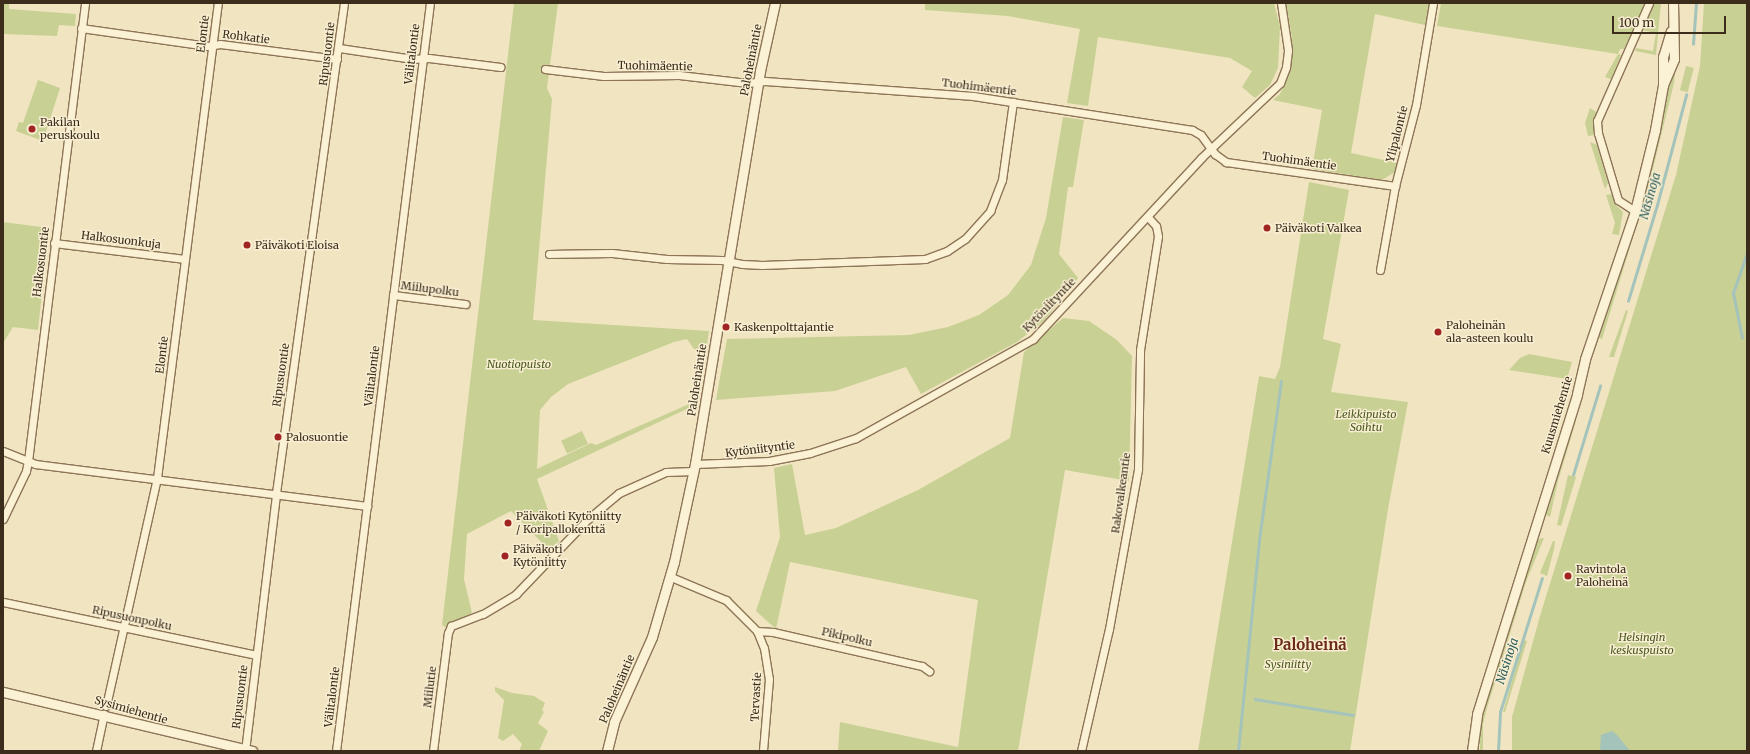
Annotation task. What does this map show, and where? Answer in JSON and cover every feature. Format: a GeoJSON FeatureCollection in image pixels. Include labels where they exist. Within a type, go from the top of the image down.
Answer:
{"type":"FeatureCollection","features":[{"type":"Feature","properties":{"kind":"street","name":"Halkosuontie"},"geometry":{"type":"LineString","coordinates":[[3,519],[26,471],[28,461],[85,3]]}},
{"type":"Feature","properties":{"kind":"street","name":"Elontie"},"geometry":{"type":"LineString","coordinates":[[96,751],[157,478],[218,3]]}},
{"type":"Feature","properties":{"kind":"street","name":"Ripusuontie"},"geometry":{"type":"LineString","coordinates":[[248,751],[256,654],[276,493],[339,48],[344,3]]}},
{"type":"Feature","properties":{"kind":"street","name":"Välitalontie"},"geometry":{"type":"LineString","coordinates":[[336,751],[430,3]]}},
{"type":"Feature","properties":{"kind":"street","name":"Paloheinäntie"},"geometry":{"type":"LineString","coordinates":[[607,751],[614,722],[652,636],[671,577],[694,468],[758,82],[775,3]]}},
{"type":"Feature","properties":{"kind":"street","name":"Kytöniityntie"},"geometry":{"type":"LineString","coordinates":[[451,626],[483,614],[516,594],[588,519],[619,493],[666,472],[694,468],[748,464],[787,458],[833,445],[874,430],[1033,339],[1212,148],[1274,90],[1282,78],[1288,50],[1281,3]]}},
{"type":"Feature","properties":{"kind":"street","name":"Ylipalontie"},"geometry":{"type":"LineString","coordinates":[[1380,270],[1395,186],[1416,105],[1434,3]]}},
{"type":"Feature","properties":{"kind":"street"},"geometry":{"type":"LineString","coordinates":[[1635,211],[1618,200],[1598,133],[1597,121],[1649,3]]}},
{"type":"Feature","properties":{"kind":"street","name":"Kuusmiehentie"},"geometry":{"type":"LineString","coordinates":[[1472,751],[1477,714],[1577,394],[1585,359],[1635,211],[1663,85],[1674,59],[1671,31],[1672,3]]}},
{"type":"Feature","properties":{"kind":"street","name":"Rohkatie"},"geometry":{"type":"LineString","coordinates":[[81,28],[208,46],[213,44],[337,59]]}},
{"type":"Feature","properties":{"kind":"street"},"geometry":{"type":"LineString","coordinates":[[339,48],[500,67]]}},
{"type":"Feature","properties":{"kind":"street","name":"Tuohimäentie"},"geometry":{"type":"LineString","coordinates":[[545,69],[616,76],[679,75],[758,82],[934,92],[1013,102],[1192,130],[1201,135],[1221,159],[1226,162],[1395,186]]}},
{"type":"Feature","properties":{"kind":"street"},"geometry":{"type":"LineString","coordinates":[[549,254],[612,253],[667,259],[762,265],[925,259],[947,251],[974,232],[995,200],[1002,180],[1013,102]]}},
{"type":"Feature","properties":{"kind":"street","name":"Rakovalkeantie"},"geometry":{"type":"LineString","coordinates":[[1082,751],[1109,629],[1138,468],[1140,350],[1158,236],[1156,226],[1147,216]]}},
{"type":"Feature","properties":{"kind":"street","name":"Halkosuonkuja"},"geometry":{"type":"LineString","coordinates":[[54,244],[185,259]]}},
{"type":"Feature","properties":{"kind":"street","name":"Miilupolku"},"geometry":{"type":"LineString","coordinates":[[393,295],[465,304]]}},
{"type":"Feature","properties":{"kind":"street"},"geometry":{"type":"LineString","coordinates":[[3,451],[28,461],[367,506]]}},
{"type":"Feature","properties":{"kind":"street","name":"Tervastie"},"geometry":{"type":"LineString","coordinates":[[671,577],[726,600],[757,631],[768,665],[769,679],[763,751]]}},
{"type":"Feature","properties":{"kind":"street","name":"Ripusuonpolku"},"geometry":{"type":"LineString","coordinates":[[3,602],[256,654]]}},
{"type":"Feature","properties":{"kind":"street","name":"Miilutie"},"geometry":{"type":"LineString","coordinates":[[433,751],[448,633],[451,626]]}},
{"type":"Feature","properties":{"kind":"street","name":"Pikipolku"},"geometry":{"type":"LineString","coordinates":[[757,631],[773,632],[922,666],[929,671]]}},
{"type":"Feature","properties":{"kind":"street","name":"Sysimiehentie"},"geometry":{"type":"LineString","coordinates":[[3,692],[105,710],[145,727],[248,751]]}},
{"type":"Feature","properties":{"kind":"green space"},"geometry":{"type":"Polygon","coordinates":[[[3,3],[9,3],[9,9],[76,14],[75,26],[59,25],[57,36],[3,34],[3,3]]]}},
{"type":"Feature","properties":{"kind":"green space","name":"Nuotiopuisto"},"geometry":{"type":"Polygon","coordinates":[[[514,3],[558,3],[547,88],[552,99],[533,320],[709,331],[706,352],[694,349],[687,339],[674,342],[568,384],[551,397],[540,410],[537,469],[591,443],[596,445],[696,401],[696,411],[691,407],[537,479],[559,541],[549,550],[511,511],[467,534],[464,579],[472,613],[445,627],[442,625],[514,3]]]}},
{"type":"Feature","properties":{"kind":"green space"},"geometry":{"type":"Polygon","coordinates":[[[925,3],[1274,3],[1280,27],[1278,68],[1270,85],[1255,98],[1242,87],[1252,71],[1230,58],[1098,37],[1088,106],[1067,103],[1080,29],[1008,16],[925,10],[925,3]]]}},
{"type":"Feature","properties":{"kind":"green space"},"geometry":{"type":"Polygon","coordinates":[[[1286,3],[1429,3],[1425,25],[1375,14],[1351,153],[1398,163],[1395,172],[1382,180],[1312,169],[1322,110],[1273,100],[1280,94],[1290,72],[1292,38],[1286,3]]]}},
{"type":"Feature","properties":{"kind":"green space"},"geometry":{"type":"Polygon","coordinates":[[[1441,3],[1646,3],[1624,49],[1620,49],[1618,54],[1437,26],[1441,3]]]}},
{"type":"Feature","properties":{"kind":"green space"},"geometry":{"type":"Polygon","coordinates":[[[1651,3],[1661,3],[1656,55],[1635,51],[1636,48],[1653,51],[1656,33],[1642,30],[1651,3]]]}},
{"type":"Feature","properties":{"kind":"green space","name":"Helsingin keskuspuisto"},"geometry":{"type":"Polygon","coordinates":[[[1704,3],[1747,3],[1747,751],[1512,751],[1512,717],[1540,616],[1676,175],[1700,66],[1704,3]]]}},
{"type":"Feature","properties":{"kind":"green space"},"geometry":{"type":"Polygon","coordinates":[[[1618,54],[1621,55],[1611,79],[1605,77],[1618,54]]]}},
{"type":"Feature","properties":{"kind":"green space"},"geometry":{"type":"Polygon","coordinates":[[[1676,64],[1674,83],[1649,185],[1602,339],[1597,337],[1643,194],[1665,95],[1676,64]]]}},
{"type":"Feature","properties":{"kind":"green space"},"geometry":{"type":"Polygon","coordinates":[[[1686,66],[1694,68],[1688,92],[1680,90],[1686,66]]]}},
{"type":"Feature","properties":{"kind":"green space"},"geometry":{"type":"Polygon","coordinates":[[[38,80],[60,88],[43,141],[16,131],[19,122],[23,123],[38,80]]]}},
{"type":"Feature","properties":{"kind":"green space"},"geometry":{"type":"Polygon","coordinates":[[[1590,108],[1596,112],[1595,135],[1588,136],[1585,123],[1590,108]]]}},
{"type":"Feature","properties":{"kind":"green space"},"geometry":{"type":"Polygon","coordinates":[[[1063,117],[1084,120],[1073,187],[1068,187],[1059,254],[1078,278],[1044,321],[1017,342],[921,394],[906,367],[835,391],[716,400],[727,339],[909,335],[948,327],[979,315],[1008,295],[1031,265],[1046,218],[1063,117]]]}},
{"type":"Feature","properties":{"kind":"green space"},"geometry":{"type":"Polygon","coordinates":[[[1590,142],[1597,145],[1608,183],[1605,189],[1590,142]]]}},
{"type":"Feature","properties":{"kind":"green space","name":"Sysiniitty"},"geometry":{"type":"Polygon","coordinates":[[[1309,182],[1349,190],[1323,339],[1341,344],[1331,392],[1408,402],[1388,509],[1350,751],[1198,751],[1259,376],[1275,379],[1280,367],[1309,182]]]}},
{"type":"Feature","properties":{"kind":"green space"},"geometry":{"type":"Polygon","coordinates":[[[1613,194],[1616,205],[1623,212],[1619,235],[1612,234],[1615,223],[1606,195],[1613,194]]]}},
{"type":"Feature","properties":{"kind":"green space"},"geometry":{"type":"Polygon","coordinates":[[[3,222],[49,228],[38,330],[13,327],[3,343],[3,222]]]}},
{"type":"Feature","properties":{"kind":"green space"},"geometry":{"type":"Polygon","coordinates":[[[1626,310],[1628,311],[1614,357],[1609,357],[1626,310]]]}},
{"type":"Feature","properties":{"kind":"green space"},"geometry":{"type":"Polygon","coordinates":[[[1063,318],[1089,321],[1117,340],[1132,356],[1129,481],[1065,470],[1018,751],[838,751],[840,722],[958,747],[978,600],[790,562],[776,629],[756,611],[780,537],[774,468],[792,464],[805,535],[836,528],[918,490],[1010,438],[1024,352],[1063,318]]]}},
{"type":"Feature","properties":{"kind":"green space"},"geometry":{"type":"Polygon","coordinates":[[[1529,354],[1572,362],[1567,379],[1509,370],[1520,358],[1529,354]]]}},
{"type":"Feature","properties":{"kind":"green space"},"geometry":{"type":"Polygon","coordinates":[[[1572,419],[1576,421],[1558,481],[1550,517],[1546,515],[1572,419]]]}},
{"type":"Feature","properties":{"kind":"green space"},"geometry":{"type":"Polygon","coordinates":[[[582,431],[588,444],[567,453],[561,441],[582,431]]]}},
{"type":"Feature","properties":{"kind":"green space"},"geometry":{"type":"Polygon","coordinates":[[[1568,475],[1576,477],[1561,526],[1557,525],[1568,475]]]}},
{"type":"Feature","properties":{"kind":"green space"},"geometry":{"type":"Polygon","coordinates":[[[1544,538],[1526,582],[1487,708],[1483,724],[1483,751],[1480,751],[1480,738],[1476,738],[1478,726],[1528,564],[1538,540],[1544,538]]]}},
{"type":"Feature","properties":{"kind":"green space"},"geometry":{"type":"Polygon","coordinates":[[[1553,541],[1555,541],[1554,549],[1547,576],[1540,573],[1553,541]]]}},
{"type":"Feature","properties":{"kind":"green space"},"geometry":{"type":"Polygon","coordinates":[[[1524,640],[1527,641],[1505,712],[1503,712],[1524,640]]]}},
{"type":"Feature","properties":{"kind":"green space"},"geometry":{"type":"Polygon","coordinates":[[[495,687],[512,693],[534,696],[545,703],[542,710],[544,712],[538,723],[548,731],[539,751],[519,751],[522,744],[513,734],[503,741],[498,738],[504,700],[495,691],[495,687]]]}},
{"type":"Feature","properties":{"kind":"water"},"geometry":{"type":"Polygon","coordinates":[[[1612,731],[1630,751],[1600,751],[1601,735],[1612,731]]]}},
{"type":"Feature","properties":{"kind":"waterway","name":"Näsinoja"},"geometry":{"type":"LineString","coordinates":[[1693,44],[1696,3]]}},
{"type":"Feature","properties":{"kind":"waterway","name":"Näsinoja"},"geometry":{"type":"LineString","coordinates":[[1628,301],[1657,205],[1686,95]]}},
{"type":"Feature","properties":{"kind":"waterway"},"geometry":{"type":"LineString","coordinates":[[1742,338],[1733,293],[1747,253]]}},
{"type":"Feature","properties":{"kind":"waterway"},"geometry":{"type":"LineString","coordinates":[[1238,751],[1259,540],[1281,382]]}},
{"type":"Feature","properties":{"kind":"waterway","name":"Näsinoja"},"geometry":{"type":"LineString","coordinates":[[1573,475],[1600,386]]}},
{"type":"Feature","properties":{"kind":"waterway","name":"Näsinoja"},"geometry":{"type":"LineString","coordinates":[[1498,751],[1500,712],[1542,578]]}},
{"type":"Feature","properties":{"kind":"waterway"},"geometry":{"type":"LineString","coordinates":[[1255,699],[1353,715]]}},
{"type":"Feature","properties":{"kind":"place","name":"Pakilan peruskoulu"},"geometry":{"type":"Point","coordinates":[32,129]}},
{"type":"Feature","properties":{"kind":"place","name":"Päiväkoti Valkea"},"geometry":{"type":"Point","coordinates":[1267,228]}},
{"type":"Feature","properties":{"kind":"place","name":"Päiväkoti Eloisa"},"geometry":{"type":"Point","coordinates":[247,245]}},
{"type":"Feature","properties":{"kind":"place","name":"Kaskenpolttajantie"},"geometry":{"type":"Point","coordinates":[726,327]}},
{"type":"Feature","properties":{"kind":"place","name":"Paloheinän ala-asteen koulu"},"geometry":{"type":"Point","coordinates":[1438,332]}},
{"type":"Feature","properties":{"kind":"place","name":"Palosuontie"},"geometry":{"type":"Point","coordinates":[278,437]}},
{"type":"Feature","properties":{"kind":"place","name":"Päiväkoti Kytöniitty / Koripallokenttä"},"geometry":{"type":"Point","coordinates":[508,523]}},
{"type":"Feature","properties":{"kind":"place","name":"Päiväkoti Kytöniitty"},"geometry":{"type":"Point","coordinates":[505,556]}},
{"type":"Feature","properties":{"kind":"place","name":"Ravintola Paloheinä"},"geometry":{"type":"Point","coordinates":[1568,576]}},
{"type":"Feature","properties":{"kind":"district","name":"Paloheinä"},"geometry":{"type":"Point","coordinates":[1310,645]}},
{"type":"Feature","properties":{"kind":"park label","name":"Leikkipuisto Soihtu"},"geometry":{"type":"Point","coordinates":[1366,421]}}]}
